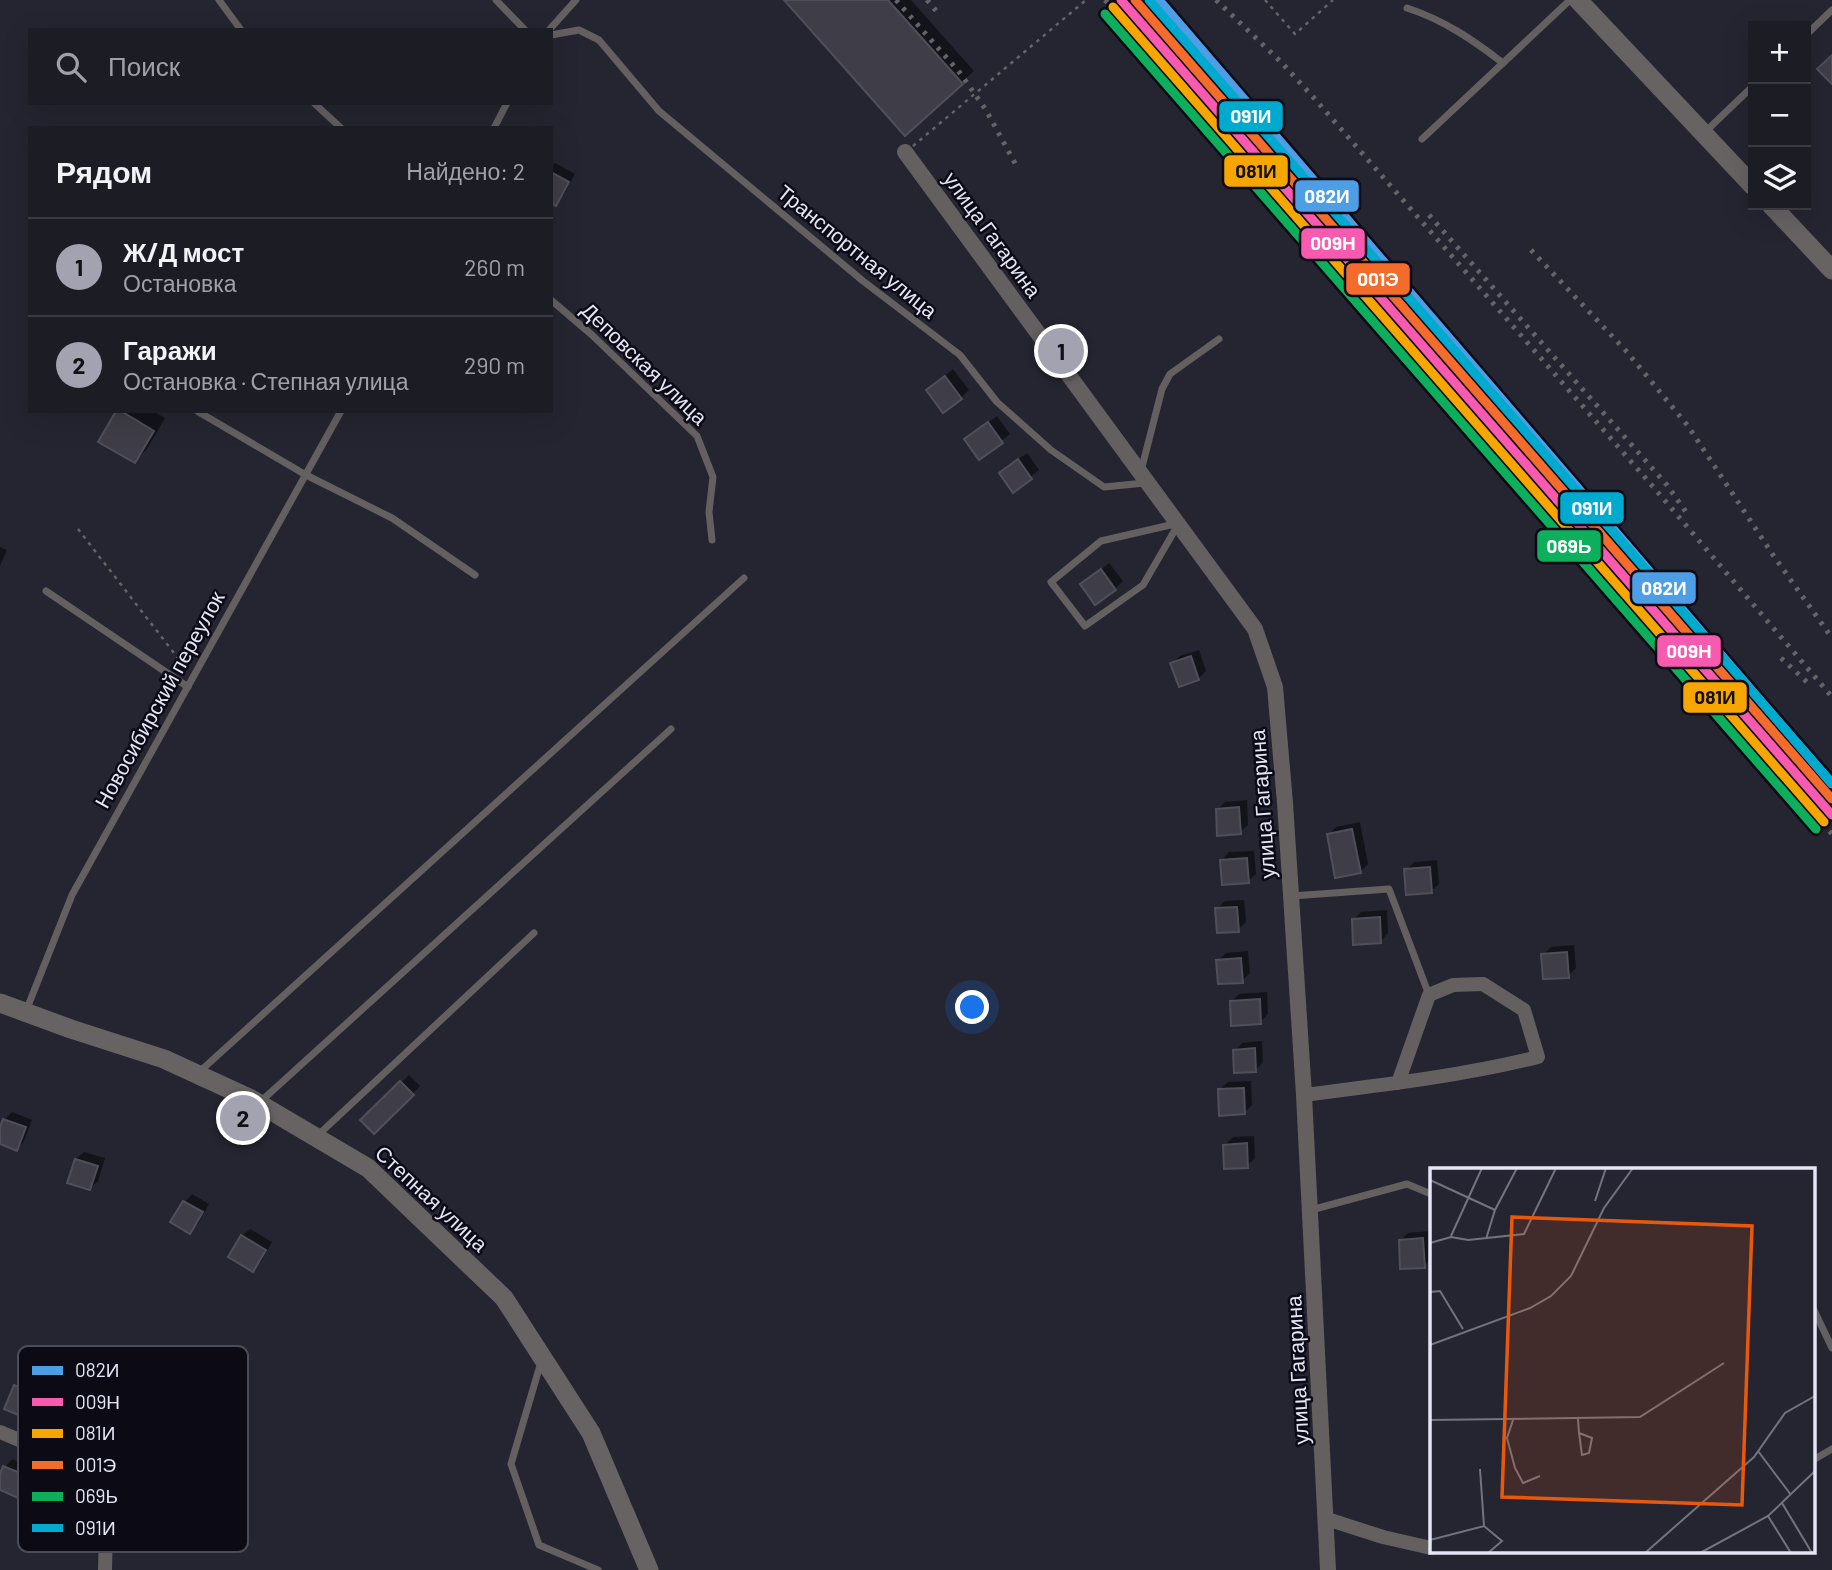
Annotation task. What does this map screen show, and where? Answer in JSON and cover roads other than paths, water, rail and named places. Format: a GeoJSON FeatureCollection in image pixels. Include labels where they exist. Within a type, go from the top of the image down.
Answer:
{"type":"FeatureCollection","features":[{"type":"Feature","properties":{"kind":"main road"},"geometry":{"type":"LineString","coordinates":[[1578,0],[1748,181]]}},
{"type":"Feature","properties":{"kind":"main road"},"geometry":{"type":"LineString","coordinates":[[1776,210],[1832,270]]}},
{"type":"Feature","properties":{"kind":"main road","name":"Степная улица"},"geometry":{"type":"LineString","coordinates":[[0,1003],[164,1059],[259,1104],[368,1168],[503,1298],[591,1433],[649,1570]]}},
{"type":"Feature","properties":{"kind":"street","name":"улица Гагарина"},"geometry":{"type":"LineString","coordinates":[[909,149],[1255,629],[1275,687],[1311,1210],[1328,1570]]}},
{"type":"Feature","properties":{"kind":"street"},"geometry":{"type":"LineString","coordinates":[[1304,1095],[1398,1083],[1502,1066],[1538,1057],[1524,1010],[1483,984],[1453,985],[1429,995],[1398,1083]]}},
{"type":"Feature","properties":{"kind":"street"},"geometry":{"type":"LineString","coordinates":[[0,1432],[18,1440]]}},
{"type":"Feature","properties":{"kind":"street"},"geometry":{"type":"LineString","coordinates":[[1327,1519],[1383,1538],[1430,1548]]}},
{"type":"Feature","properties":{"kind":"street"},"geometry":{"type":"LineString","coordinates":[[105,1552],[105,1570]]}},
{"type":"Feature","properties":{"kind":"lane"},"geometry":{"type":"LineString","coordinates":[[219,0],[240,28]]}},
{"type":"Feature","properties":{"kind":"lane"},"geometry":{"type":"LineString","coordinates":[[496,0],[522,28]]}},
{"type":"Feature","properties":{"kind":"lane"},"geometry":{"type":"LineString","coordinates":[[551,28],[576,0]]}},
{"type":"Feature","properties":{"kind":"lane"},"geometry":{"type":"LineString","coordinates":[[1422,139],[1570,0]]}},
{"type":"Feature","properties":{"kind":"lane"},"geometry":{"type":"LineString","coordinates":[[1407,8],[1467,35],[1503,63]]}},
{"type":"Feature","properties":{"kind":"lane"},"geometry":{"type":"LineString","coordinates":[[1811,30],[1832,10]]}},
{"type":"Feature","properties":{"kind":"lane","name":"Транспортная улица"},"geometry":{"type":"LineString","coordinates":[[553,35],[579,30],[599,40],[659,111],[863,281],[960,355],[997,402],[1051,450],[1104,487],[1145,478]]}},
{"type":"Feature","properties":{"kind":"lane"},"geometry":{"type":"LineString","coordinates":[[1703,134],[1748,91]]}},
{"type":"Feature","properties":{"kind":"lane"},"geometry":{"type":"LineString","coordinates":[[316,105],[339,126]]}},
{"type":"Feature","properties":{"kind":"lane"},"geometry":{"type":"LineString","coordinates":[[495,126],[506,105]]}},
{"type":"Feature","properties":{"kind":"lane","name":"Деповская улица"},"geometry":{"type":"LineString","coordinates":[[553,302],[592,335],[696,436],[713,477],[709,512],[712,540]]}},
{"type":"Feature","properties":{"kind":"lane"},"geometry":{"type":"LineString","coordinates":[[1145,478],[1162,389],[1170,374],[1219,340]]}},
{"type":"Feature","properties":{"kind":"lane"},"geometry":{"type":"LineString","coordinates":[[200,413],[306,475],[392,518],[475,575]]}},
{"type":"Feature","properties":{"kind":"lane","name":"Новосибирский переулок"},"geometry":{"type":"LineString","coordinates":[[26,1012],[72,895],[340,413]]}},
{"type":"Feature","properties":{"kind":"lane"},"geometry":{"type":"LineString","coordinates":[[1179,523],[1143,585],[1085,626],[1051,582],[1101,541],[1179,523]]}},
{"type":"Feature","properties":{"kind":"lane"},"geometry":{"type":"LineString","coordinates":[[197,1074],[744,578]]}},
{"type":"Feature","properties":{"kind":"lane"},"geometry":{"type":"LineString","coordinates":[[46,591],[188,687]]}},
{"type":"Feature","properties":{"kind":"lane"},"geometry":{"type":"LineString","coordinates":[[259,1104],[671,729]]}},
{"type":"Feature","properties":{"kind":"lane"},"geometry":{"type":"LineString","coordinates":[[1291,896],[1389,889],[1429,995]]}},
{"type":"Feature","properties":{"kind":"lane"},"geometry":{"type":"LineString","coordinates":[[316,1137],[534,933]]}},
{"type":"Feature","properties":{"kind":"lane"},"geometry":{"type":"LineString","coordinates":[[1311,1210],[1407,1184],[1430,1194]]}},
{"type":"Feature","properties":{"kind":"lane"},"geometry":{"type":"LineString","coordinates":[[1814,1310],[1832,1348]]}},
{"type":"Feature","properties":{"kind":"lane"},"geometry":{"type":"LineString","coordinates":[[543,1358],[511,1464],[539,1545],[598,1570]]}},
{"type":"Feature","properties":{"kind":"lane"},"geometry":{"type":"LineString","coordinates":[[1814,1459],[1832,1448]]}},
{"type":"Feature","properties":{"kind":"railway"},"geometry":{"type":"LineString","coordinates":[[896,0],[960,73],[986,110],[1017,167]]}},
{"type":"Feature","properties":{"kind":"railway"},"geometry":{"type":"LineString","coordinates":[[927,0],[938,13]]}},
{"type":"Feature","properties":{"kind":"railway"},"geometry":{"type":"LineString","coordinates":[[1105,0],[1832,834]]}},
{"type":"Feature","properties":{"kind":"railway"},"geometry":{"type":"LineString","coordinates":[[1216,0],[1280,61],[1314,98],[1655,489],[1832,697]]}},
{"type":"Feature","properties":{"kind":"railway"},"geometry":{"type":"LineString","coordinates":[[1429,215],[1667,485],[1686,512]]}},
{"type":"Feature","properties":{"kind":"railway"},"geometry":{"type":"LineString","coordinates":[[1531,250],[1627,352],[1688,426],[1773,555],[1832,638]]}},
{"type":"Feature","properties":{"kind":"railway"},"geometry":{"type":"LineString","coordinates":[[1781,658],[1809,684]]}},
{"type":"Feature","properties":{"kind":"place","name":"Ж/Д мост"},"geometry":{"type":"Point","coordinates":[1061,351]}},
{"type":"Feature","properties":{"kind":"place","name":"Гаражи"},"geometry":{"type":"Point","coordinates":[243,1118]}}]}
